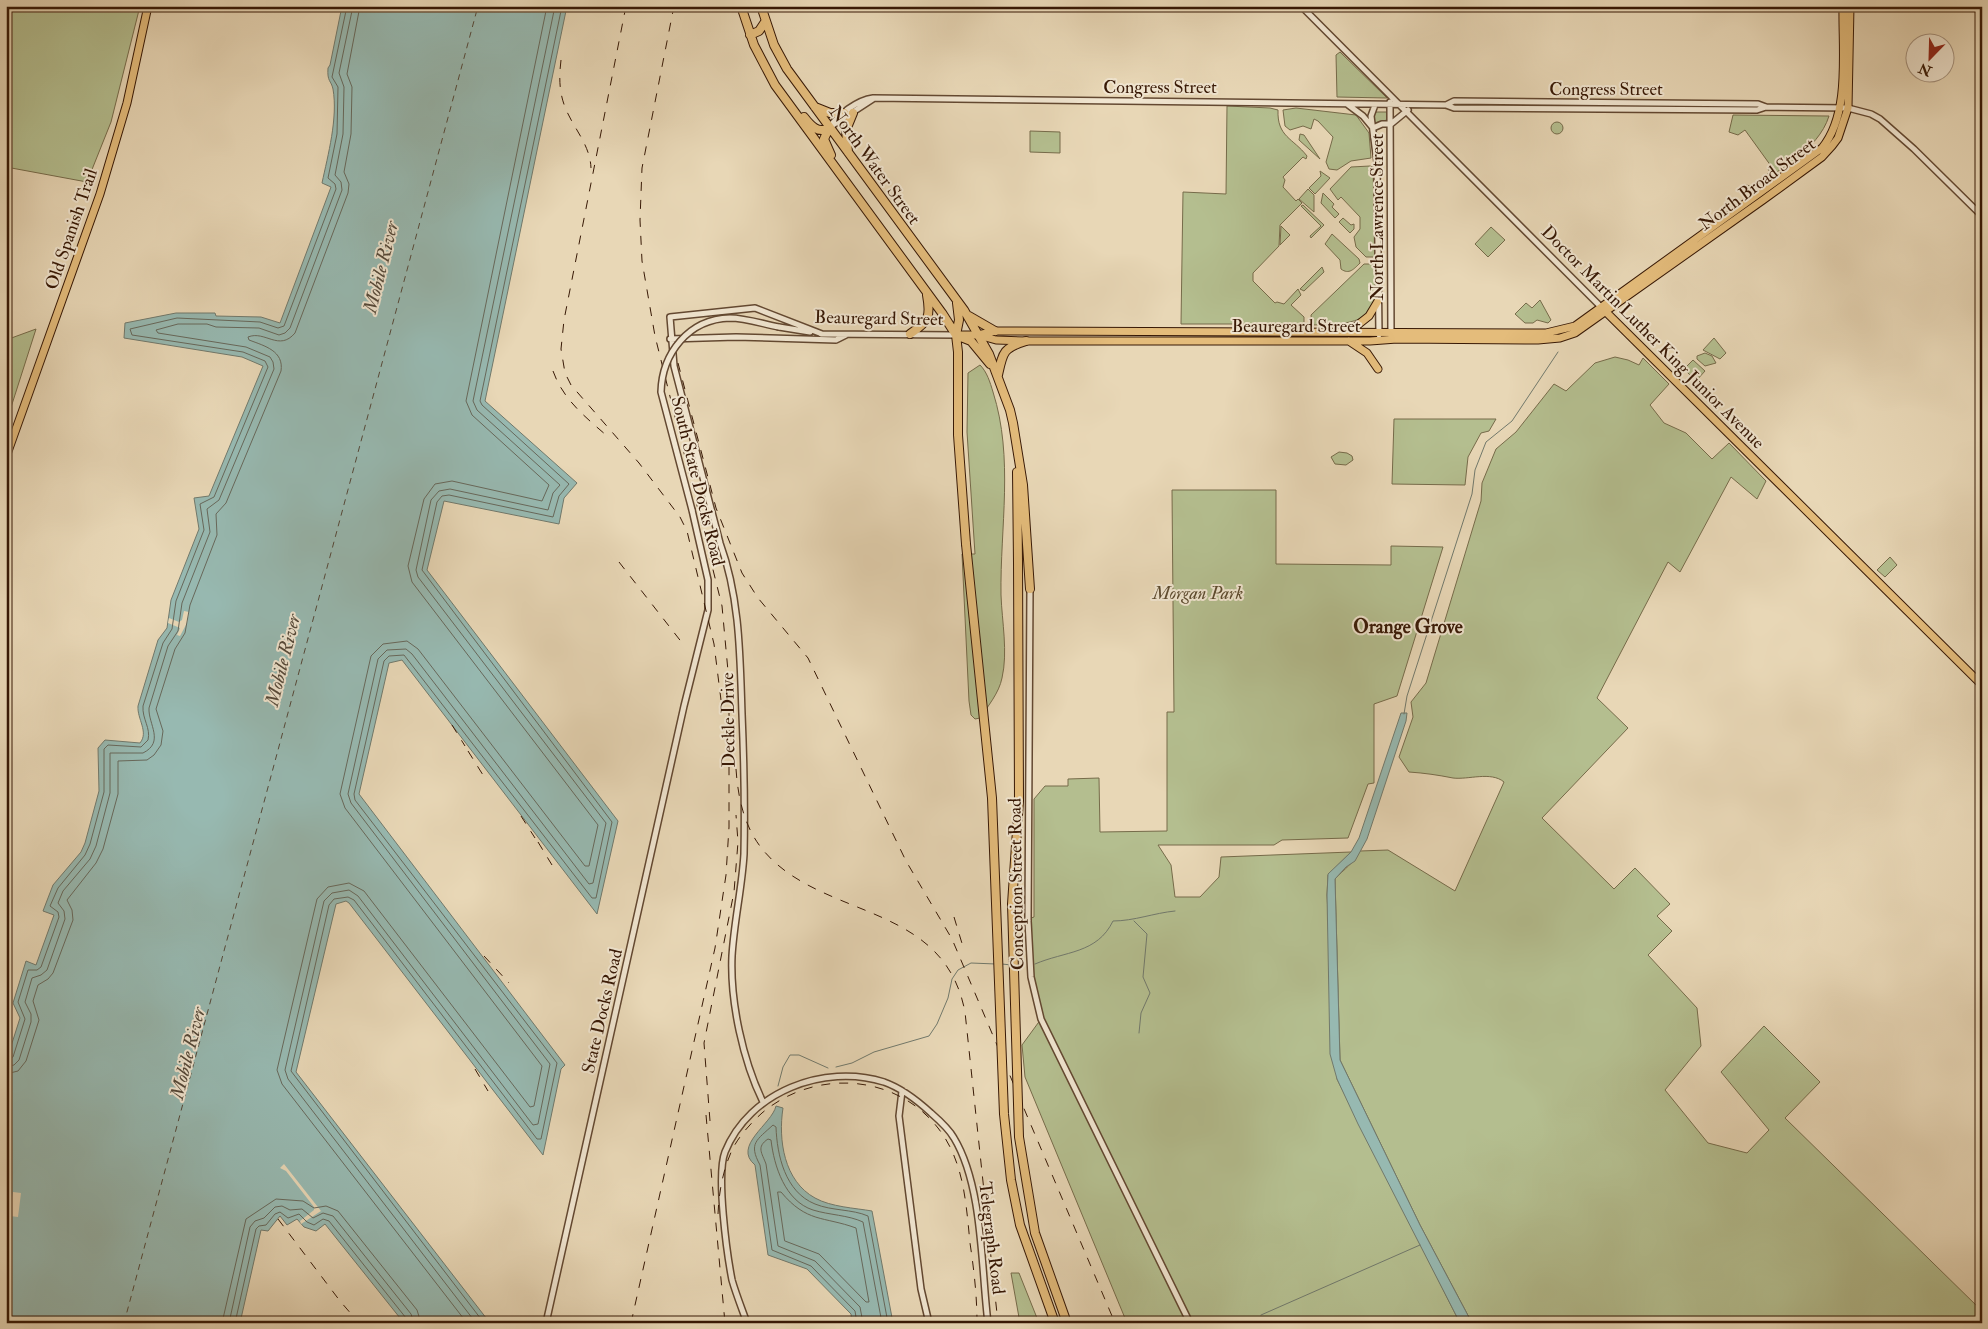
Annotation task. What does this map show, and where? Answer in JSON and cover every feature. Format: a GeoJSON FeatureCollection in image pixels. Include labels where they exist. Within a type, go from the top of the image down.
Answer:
{"type":"FeatureCollection","features":[{"type":"Feature","properties":{"kind":"highway","name":"North Water Street"},"geometry":{"type":"LineString","coordinates":[[741,6],[750,35],[764,66],[780,93],[956,335]]}},
{"type":"Feature","properties":{"kind":"highway","name":"North Water Street"},"geometry":{"type":"LineString","coordinates":[[760,6],[780,56],[813,106],[964,310],[998,375]]}},
{"type":"Feature","properties":{"kind":"highway"},"geometry":{"type":"LineString","coordinates":[[750,35],[759,31],[765,22]]}},
{"type":"Feature","properties":{"kind":"highway"},"geometry":{"type":"LineString","coordinates":[[780,93],[795,105],[812,127],[822,130],[829,128]]}},
{"type":"Feature","properties":{"kind":"highway"},"geometry":{"type":"LineString","coordinates":[[813,106],[830,113],[848,113],[846,130],[848,154]]}},
{"type":"Feature","properties":{"kind":"highway"},"geometry":{"type":"LineString","coordinates":[[829,128],[824,135],[826,146],[853,185],[860,202]]}},
{"type":"Feature","properties":{"kind":"highway"},"geometry":{"type":"LineString","coordinates":[[910,334],[926,322],[929,315],[926,293]]}},
{"type":"Feature","properties":{"kind":"highway"},"geometry":{"type":"LineString","coordinates":[[956,301],[959,320],[956,335],[958,352],[958,436],[966,544],[992,798],[1004,1114],[1007,1146],[1020,1225],[1055,1323]]}},
{"type":"Feature","properties":{"kind":"highway"},"geometry":{"type":"LineString","coordinates":[[964,310],[978,323],[995,331]]}},
{"type":"Feature","properties":{"kind":"highway"},"geometry":{"type":"LineString","coordinates":[[956,335],[971,341],[998,375],[1010,410],[1023,484],[1030,590]]}},
{"type":"Feature","properties":{"kind":"highway"},"geometry":{"type":"LineString","coordinates":[[998,375],[1004,352],[1011,346],[1026,341]]}},
{"type":"Feature","properties":{"kind":"highway"},"geometry":{"type":"LineString","coordinates":[[1017,450],[1019,801],[1012,904],[1019,1136],[1035,1232],[1067,1323]]}},
{"type":"Feature","properties":{"kind":"main road","name":"Old Spanish Trail"},"geometry":{"type":"LineString","coordinates":[[6,457],[100,194],[126,103],[148,6]]}},
{"type":"Feature","properties":{"kind":"main road","name":"North Broad Street"},"geometry":{"type":"LineString","coordinates":[[1843,6],[1844,108]]}},
{"type":"Feature","properties":{"kind":"main road","name":"North Broad Street"},"geometry":{"type":"LineString","coordinates":[[1605,310],[1818,152],[1833,131],[1844,108],[1850,6]]}},
{"type":"Feature","properties":{"kind":"main road"},"geometry":{"type":"LineString","coordinates":[[1975,6],[1982,12]]}},
{"type":"Feature","properties":{"kind":"main road"},"geometry":{"type":"LineString","coordinates":[[1350,331],[1369,316],[1378,301]]}},
{"type":"Feature","properties":{"kind":"main road","name":"Beauregard Street"},"geometry":{"type":"LineString","coordinates":[[978,335],[996,340],[1026,341],[1379,340],[1391,336],[1546,333],[1574,326],[1605,310]]}},
{"type":"Feature","properties":{"kind":"main road","name":"Doctor Martin Luther King Junior Avenue"},"geometry":{"type":"LineString","coordinates":[[1605,310],[1982,685]]}},
{"type":"Feature","properties":{"kind":"main road","name":"Beauregard Street"},"geometry":{"type":"LineString","coordinates":[[956,335],[978,335],[995,331],[1350,331],[1379,332],[1391,336]]}},
{"type":"Feature","properties":{"kind":"main road"},"geometry":{"type":"LineString","coordinates":[[1100,341],[1120,336],[1164,336],[1170,331],[1179,336],[1227,336],[1250,341]]}},
{"type":"Feature","properties":{"kind":"main road"},"geometry":{"type":"LineString","coordinates":[[1349,341],[1367,353],[1378,370]]}},
{"type":"Feature","properties":{"kind":"street","name":"Doctor Martin Luther King Junior Avenue"},"geometry":{"type":"LineString","coordinates":[[1302,8],[1605,310]]}},
{"type":"Feature","properties":{"kind":"street","name":"North Lawrence Street"},"geometry":{"type":"LineString","coordinates":[[1389,94],[1391,124],[1391,336]]}},
{"type":"Feature","properties":{"kind":"street","name":"Congress Street"},"geometry":{"type":"LineString","coordinates":[[829,128],[848,113],[873,98],[1261,101],[1390,105],[1446,105],[1454,101],[1758,104],[1766,107],[1844,108],[1862,110],[1880,119],[1914,149],[1982,216]]}},
{"type":"Feature","properties":{"kind":"street"},"geometry":{"type":"LineString","coordinates":[[1346,104],[1362,116],[1372,128],[1391,124],[1414,105]]}},
{"type":"Feature","properties":{"kind":"street","name":"North Lawrence Street"},"geometry":{"type":"LineString","coordinates":[[1375,104],[1371,116],[1377,162],[1379,340]]}},
{"type":"Feature","properties":{"kind":"street","name":"Deckle Drive"},"geometry":{"type":"LineString","coordinates":[[763,1102],[750,1072],[733,992],[732,956],[744,852],[743,727],[736,600],[730,570],[720,543],[684,407],[670,339],[670,317],[756,308],[822,334]]}},
{"type":"Feature","properties":{"kind":"street","name":"South State Docks Road"},"geometry":{"type":"LineString","coordinates":[[684,706],[708,610],[708,580],[661,392],[661,380],[670,353],[694,329],[730,318],[779,327]]}},
{"type":"Feature","properties":{"kind":"street","name":"Beauregard Street"},"geometry":{"type":"LineString","coordinates":[[779,327],[822,334],[956,335]]}},
{"type":"Feature","properties":{"kind":"street"},"geometry":{"type":"LineString","coordinates":[[670,339],[736,337],[836,340],[846,335]]}},
{"type":"Feature","properties":{"kind":"street","name":"Conception Street Road"},"geometry":{"type":"LineString","coordinates":[[1030,590],[1029,940],[1031,977],[1040,1019],[1190,1323]]}},
{"type":"Feature","properties":{"kind":"street","name":"State Docks Road"},"geometry":{"type":"LineString","coordinates":[[546,1323],[684,706]]}},
{"type":"Feature","properties":{"kind":"street","name":"Telegraph Road"},"geometry":{"type":"LineString","coordinates":[[763,1102],[806,1081],[831,1076],[865,1078],[884,1082],[920,1103],[954,1137],[975,1194],[988,1323]]}},
{"type":"Feature","properties":{"kind":"street"},"geometry":{"type":"LineString","coordinates":[[902,1091],[899,1116],[921,1289],[929,1323]]}},
{"type":"Feature","properties":{"kind":"street"},"geometry":{"type":"LineString","coordinates":[[747,1323],[731,1270],[722,1184],[723,1160],[734,1134],[763,1102]]}},
{"type":"Feature","properties":{"kind":"green space"},"geometry":{"type":"Polygon","coordinates":[[[6,6],[140,6],[111,122],[87,182],[6,167],[6,6]]]}},
{"type":"Feature","properties":{"kind":"green space"},"geometry":{"type":"Polygon","coordinates":[[[1340,52],[1387,98],[1337,97],[1336,55],[1340,52]]]}},
{"type":"Feature","properties":{"kind":"green space"},"geometry":{"type":"Polygon","coordinates":[[[1227,106],[1278,110],[1278,119],[1283,132],[1307,156],[1306,159],[1303,157],[1283,177],[1285,180],[1283,187],[1296,201],[1298,199],[1302,203],[1280,225],[1279,246],[1253,273],[1253,281],[1275,303],[1284,304],[1298,289],[1301,295],[1291,305],[1304,317],[1304,324],[1181,324],[1183,192],[1226,194],[1227,106]]]}},
{"type":"Feature","properties":{"kind":"green space"},"geometry":{"type":"Polygon","coordinates":[[[1296,108],[1356,115],[1369,133],[1371,158],[1351,161],[1337,170],[1329,169],[1326,162],[1333,137],[1314,119],[1311,129],[1303,126],[1290,130],[1285,126],[1283,110],[1296,108]]]}},
{"type":"Feature","properties":{"kind":"green space"},"geometry":{"type":"Polygon","coordinates":[[[1374,112],[1387,112],[1387,120],[1374,123],[1374,112]]]}},
{"type":"Feature","properties":{"kind":"green space"},"geometry":{"type":"Polygon","coordinates":[[[1733,115],[1829,116],[1816,140],[1806,150],[1749,191],[1746,185],[1751,186],[1770,172],[1768,169],[1771,166],[1745,130],[1738,135],[1729,132],[1733,115]]]}},
{"type":"Feature","properties":{"kind":"green space"},"geometry":{"type":"Polygon","coordinates":[[[1555,122],[1559,122],[1563,128],[1559,134],[1555,134],[1551,130],[1551,126],[1555,122]]]}},
{"type":"Feature","properties":{"kind":"green space"},"geometry":{"type":"Polygon","coordinates":[[[1030,131],[1060,132],[1060,153],[1030,152],[1030,131]]]}},
{"type":"Feature","properties":{"kind":"green space"},"geometry":{"type":"Polygon","coordinates":[[[1300,134],[1304,135],[1320,159],[1299,140],[1300,134]]]}},
{"type":"Feature","properties":{"kind":"green space"},"geometry":{"type":"Polygon","coordinates":[[[1351,167],[1373,167],[1375,257],[1366,257],[1356,247],[1354,237],[1360,229],[1360,217],[1341,197],[1338,200],[1330,189],[1351,167]]]}},
{"type":"Feature","properties":{"kind":"green space"},"geometry":{"type":"Polygon","coordinates":[[[1320,171],[1330,178],[1315,194],[1309,188],[1321,176],[1320,171]]]}},
{"type":"Feature","properties":{"kind":"green space"},"geometry":{"type":"Polygon","coordinates":[[[1308,189],[1314,195],[1314,212],[1299,199],[1308,189]]]}},
{"type":"Feature","properties":{"kind":"green space"},"geometry":{"type":"Polygon","coordinates":[[[1323,193],[1334,204],[1332,207],[1339,214],[1335,218],[1321,203],[1323,193]]]}},
{"type":"Feature","properties":{"kind":"green space"},"geometry":{"type":"Polygon","coordinates":[[[1303,205],[1324,225],[1311,238],[1310,236],[1321,226],[1301,206],[1303,205]]]}},
{"type":"Feature","properties":{"kind":"green space"},"geometry":{"type":"Polygon","coordinates":[[[1343,218],[1351,225],[1354,224],[1354,229],[1350,233],[1339,222],[1343,218]]]}},
{"type":"Feature","properties":{"kind":"green space"},"geometry":{"type":"Polygon","coordinates":[[[1281,226],[1290,235],[1280,245],[1281,226]]]}},
{"type":"Feature","properties":{"kind":"green space"},"geometry":{"type":"Polygon","coordinates":[[[1491,227],[1505,240],[1488,257],[1475,244],[1491,227]]]}},
{"type":"Feature","properties":{"kind":"green space"},"geometry":{"type":"Polygon","coordinates":[[[1332,234],[1359,259],[1360,263],[1356,267],[1346,271],[1341,269],[1340,260],[1325,244],[1332,234]]]}},
{"type":"Feature","properties":{"kind":"green space"},"geometry":{"type":"Polygon","coordinates":[[[1364,264],[1373,264],[1375,267],[1375,298],[1367,314],[1359,319],[1340,324],[1312,325],[1311,315],[1364,264]]]}},
{"type":"Feature","properties":{"kind":"green space"},"geometry":{"type":"Polygon","coordinates":[[[1322,267],[1324,272],[1304,291],[1300,289],[1322,267]]]}},
{"type":"Feature","properties":{"kind":"green space"},"geometry":{"type":"Polygon","coordinates":[[[1540,300],[1551,320],[1548,323],[1537,320],[1533,323],[1525,323],[1515,314],[1526,303],[1532,308],[1540,300]]]}},
{"type":"Feature","properties":{"kind":"green space"},"geometry":{"type":"Polygon","coordinates":[[[36,329],[6,423],[6,340],[36,329]]]}},
{"type":"Feature","properties":{"kind":"green space"},"geometry":{"type":"Polygon","coordinates":[[[1714,338],[1726,353],[1720,359],[1703,350],[1714,338]]]}},
{"type":"Feature","properties":{"kind":"green space"},"geometry":{"type":"Polygon","coordinates":[[[1705,353],[1712,356],[1716,363],[1705,366],[1697,359],[1697,356],[1705,353]]]}},
{"type":"Feature","properties":{"kind":"green space"},"geometry":{"type":"Polygon","coordinates":[[[1615,357],[1639,365],[1643,358],[1669,384],[1650,405],[1664,423],[1686,433],[1712,459],[1729,443],[1766,481],[1757,499],[1731,477],[1680,572],[1668,562],[1597,698],[1628,728],[1542,818],[1614,889],[1635,868],[1670,904],[1657,916],[1672,931],[1648,955],[1697,1008],[1701,1046],[1665,1090],[1708,1143],[1747,1153],[1769,1130],[1721,1072],[1764,1026],[1820,1082],[1785,1118],[1980,1309],[1982,1308],[1982,1323],[1472,1323],[1420,1225],[1340,1060],[1335,879],[1360,851],[1388,850],[1455,891],[1504,782],[1486,776],[1453,778],[1409,772],[1399,757],[1413,717],[1411,702],[1426,683],[1481,501],[1482,483],[1496,449],[1516,432],[1554,384],[1566,391],[1595,363],[1615,357]]]}},
{"type":"Feature","properties":{"kind":"green space"},"geometry":{"type":"Polygon","coordinates":[[[1693,360],[1705,371],[1696,381],[1684,369],[1693,360]]]}},
{"type":"Feature","properties":{"kind":"green space"},"geometry":{"type":"Polygon","coordinates":[[[980,365],[986,374],[993,392],[1003,442],[1004,493],[1001,595],[1005,658],[998,689],[980,718],[975,719],[971,715],[969,701],[962,554],[975,554],[967,432],[968,373],[980,365]]]}},
{"type":"Feature","properties":{"kind":"green space"},"geometry":{"type":"Polygon","coordinates":[[[1394,419],[1496,419],[1489,431],[1481,433],[1468,457],[1465,485],[1392,484],[1394,419]]]}},
{"type":"Feature","properties":{"kind":"green space"},"geometry":{"type":"Polygon","coordinates":[[[1339,452],[1347,453],[1352,456],[1353,460],[1346,465],[1335,464],[1331,457],[1339,452]]]}},
{"type":"Feature","properties":{"kind":"green space","name":"Morgan Park"},"geometry":{"type":"Polygon","coordinates":[[[1172,490],[1276,490],[1276,564],[1391,565],[1391,546],[1443,547],[1397,696],[1374,704],[1374,783],[1368,784],[1348,838],[1282,840],[1274,845],[1158,845],[1171,865],[1175,897],[1200,897],[1219,877],[1221,857],[1351,852],[1328,875],[1327,895],[1337,1079],[1460,1323],[1127,1323],[1025,1077],[1022,1045],[1041,1019],[1031,977],[1028,919],[1034,917],[1034,799],[1045,786],[1068,786],[1068,779],[1099,778],[1100,832],[1167,831],[1167,712],[1174,712],[1172,490]]]}},
{"type":"Feature","properties":{"kind":"green space"},"geometry":{"type":"Polygon","coordinates":[[[1890,557],[1897,565],[1885,577],[1877,570],[1890,557]]]}},
{"type":"Feature","properties":{"kind":"green space"},"geometry":{"type":"Polygon","coordinates":[[[1011,1273],[1019,1273],[1039,1323],[1020,1323],[1011,1273]]]}},
{"type":"Feature","properties":{"kind":"water","name":"Mobile River"},"geometry":{"type":"Polygon","coordinates":[[[342,6],[567,6],[485,401],[577,483],[564,498],[559,524],[444,501],[427,570],[618,821],[597,914],[402,660],[389,663],[359,794],[565,1065],[561,1069],[543,1155],[349,903],[346,901],[336,904],[296,1072],[490,1323],[404,1323],[325,1224],[316,1231],[304,1227],[297,1219],[287,1225],[280,1216],[268,1231],[261,1230],[240,1323],[6,1323],[6,1062],[20,1018],[13,1003],[26,961],[36,965],[54,915],[43,911],[53,885],[81,852],[85,843],[99,791],[98,748],[105,740],[140,743],[142,739],[143,730],[138,706],[158,640],[167,628],[171,600],[199,529],[194,498],[209,496],[263,366],[242,357],[124,338],[125,323],[176,313],[215,313],[216,316],[261,317],[280,323],[331,187],[322,183],[332,136],[334,112],[333,89],[328,68],[342,6]]]}},
{"type":"Feature","properties":{"kind":"water"},"geometry":{"type":"Polygon","coordinates":[[[1401,713],[1407,713],[1406,721],[1367,839],[1355,861],[1346,867],[1335,879],[1340,1060],[1420,1225],[1472,1323],[1460,1323],[1358,1124],[1337,1079],[1330,1054],[1328,874],[1351,852],[1359,838],[1401,713]]]}},
{"type":"Feature","properties":{"kind":"water"},"geometry":{"type":"Polygon","coordinates":[[[776,1106],[783,1108],[782,1133],[786,1159],[796,1181],[805,1191],[821,1201],[843,1207],[872,1211],[893,1323],[852,1323],[851,1314],[807,1269],[768,1255],[755,1165],[749,1158],[748,1150],[755,1135],[768,1120],[776,1106]]]}},
{"type":"Feature","properties":{"kind":"pier"},"geometry":{"type":"Polygon","coordinates":[[[184,611],[189,612],[187,623],[180,636],[177,635],[180,628],[168,623],[169,618],[179,622],[182,620],[184,611]]]}},
{"type":"Feature","properties":{"kind":"pier"},"geometry":{"type":"Polygon","coordinates":[[[284,1164],[321,1211],[301,1224],[300,1221],[314,1210],[314,1207],[286,1171],[280,1168],[284,1164]]]}},
{"type":"Feature","properties":{"kind":"pier"},"geometry":{"type":"Polygon","coordinates":[[[13,1192],[21,1193],[18,1217],[10,1216],[11,1207],[6,1206],[6,1202],[11,1202],[13,1192]]]}},
{"type":"Feature","properties":{"kind":"waterway"},"geometry":{"type":"LineString","coordinates":[[1404,714],[1407,696],[1472,494],[1475,470],[1486,442],[1512,421],[1558,352]]}},
{"type":"Feature","properties":{"kind":"waterway"},"geometry":{"type":"LineString","coordinates":[[1035,964],[1089,946],[1106,932],[1113,921],[1129,920],[1175,911]]}},
{"type":"Feature","properties":{"kind":"waterway"},"geometry":{"type":"LineString","coordinates":[[1134,921],[1147,934],[1143,977],[1150,993],[1141,1013],[1139,1033]]}},
{"type":"Feature","properties":{"kind":"waterway"},"geometry":{"type":"LineString","coordinates":[[836,1067],[852,1063],[874,1052],[929,1036],[937,1024],[948,998],[952,979],[958,970],[971,963],[996,964]]}},
{"type":"Feature","properties":{"kind":"waterway"},"geometry":{"type":"LineString","coordinates":[[1002,964],[1011,965]]}},
{"type":"Feature","properties":{"kind":"waterway"},"geometry":{"type":"LineString","coordinates":[[1017,965],[1024,965]]}},
{"type":"Feature","properties":{"kind":"waterway"},"geometry":{"type":"LineString","coordinates":[[778,1086],[783,1067],[790,1055],[799,1055],[828,1068]]}},
{"type":"Feature","properties":{"kind":"waterway"},"geometry":{"type":"LineString","coordinates":[[1261,1315],[1420,1245]]}},
{"type":"Feature","properties":{"kind":"ferry route"},"geometry":{"type":"LineString","coordinates":[[124,1323],[478,6]]}},
{"type":"Feature","properties":{"kind":"railway"},"geometry":{"type":"LineString","coordinates":[[626,6],[564,320],[561,349],[565,373],[571,385],[639,463],[680,517],[687,531],[714,644],[721,700]]}},
{"type":"Feature","properties":{"kind":"railway"},"geometry":{"type":"LineString","coordinates":[[631,1323],[715,948],[726,875],[729,827],[729,682],[722,606],[655,336],[642,261],[640,220],[642,168],[674,6]]}},
{"type":"Feature","properties":{"kind":"railway"},"geometry":{"type":"LineString","coordinates":[[561,60],[560,84],[563,101],[568,115],[588,151],[591,168]]}},
{"type":"Feature","properties":{"kind":"railway"},"geometry":{"type":"LineString","coordinates":[[678,363],[716,508],[742,573],[758,598],[808,658],[906,861],[952,939],[1115,1323]]}},
{"type":"Feature","properties":{"kind":"railway"},"geometry":{"type":"LineString","coordinates":[[553,371],[568,399],[606,435]]}},
{"type":"Feature","properties":{"kind":"railway"},"geometry":{"type":"LineString","coordinates":[[619,562],[683,644]]}},
{"type":"Feature","properties":{"kind":"railway"},"geometry":{"type":"LineString","coordinates":[[452,725],[465,746]]}},
{"type":"Feature","properties":{"kind":"railway"},"geometry":{"type":"LineString","coordinates":[[468,751],[483,775]]}},
{"type":"Feature","properties":{"kind":"railway"},"geometry":{"type":"LineString","coordinates":[[736,769],[738,791],[743,812],[751,832],[763,850],[787,873],[816,889],[907,930],[933,950],[953,976],[965,1012],[998,1323]]}},
{"type":"Feature","properties":{"kind":"railway"},"geometry":{"type":"LineString","coordinates":[[710,1121],[704,1043],[734,892],[738,842],[736,815]]}},
{"type":"Feature","properties":{"kind":"railway"},"geometry":{"type":"LineString","coordinates":[[521,816],[535,838]]}},
{"type":"Feature","properties":{"kind":"railway"},"geometry":{"type":"LineString","coordinates":[[538,842],[552,865]]}},
{"type":"Feature","properties":{"kind":"railway"},"geometry":{"type":"LineString","coordinates":[[954,917],[964,950]]}},
{"type":"Feature","properties":{"kind":"railway"},"geometry":{"type":"LineString","coordinates":[[484,956],[509,983]]}},
{"type":"Feature","properties":{"kind":"railway"},"geometry":{"type":"LineString","coordinates":[[475,1069],[488,1091]]}},
{"type":"Feature","properties":{"kind":"railway"},"geometry":{"type":"LineString","coordinates":[[718,1214],[722,1180],[733,1148],[742,1134],[762,1113],[783,1099],[805,1089],[829,1084],[853,1083],[877,1087],[900,1096],[920,1110],[938,1128],[947,1141],[958,1168],[967,1213],[975,1283],[977,1323]]}},
{"type":"Feature","properties":{"kind":"railway"},"geometry":{"type":"LineString","coordinates":[[706,1115],[725,1323]]}},
{"type":"Feature","properties":{"kind":"railway"},"geometry":{"type":"LineString","coordinates":[[278,1219],[359,1323]]}},
{"type":"Feature","properties":{"kind":"district","name":"Orange Grove"},"geometry":{"type":"Point","coordinates":[1408,626]}}]}
